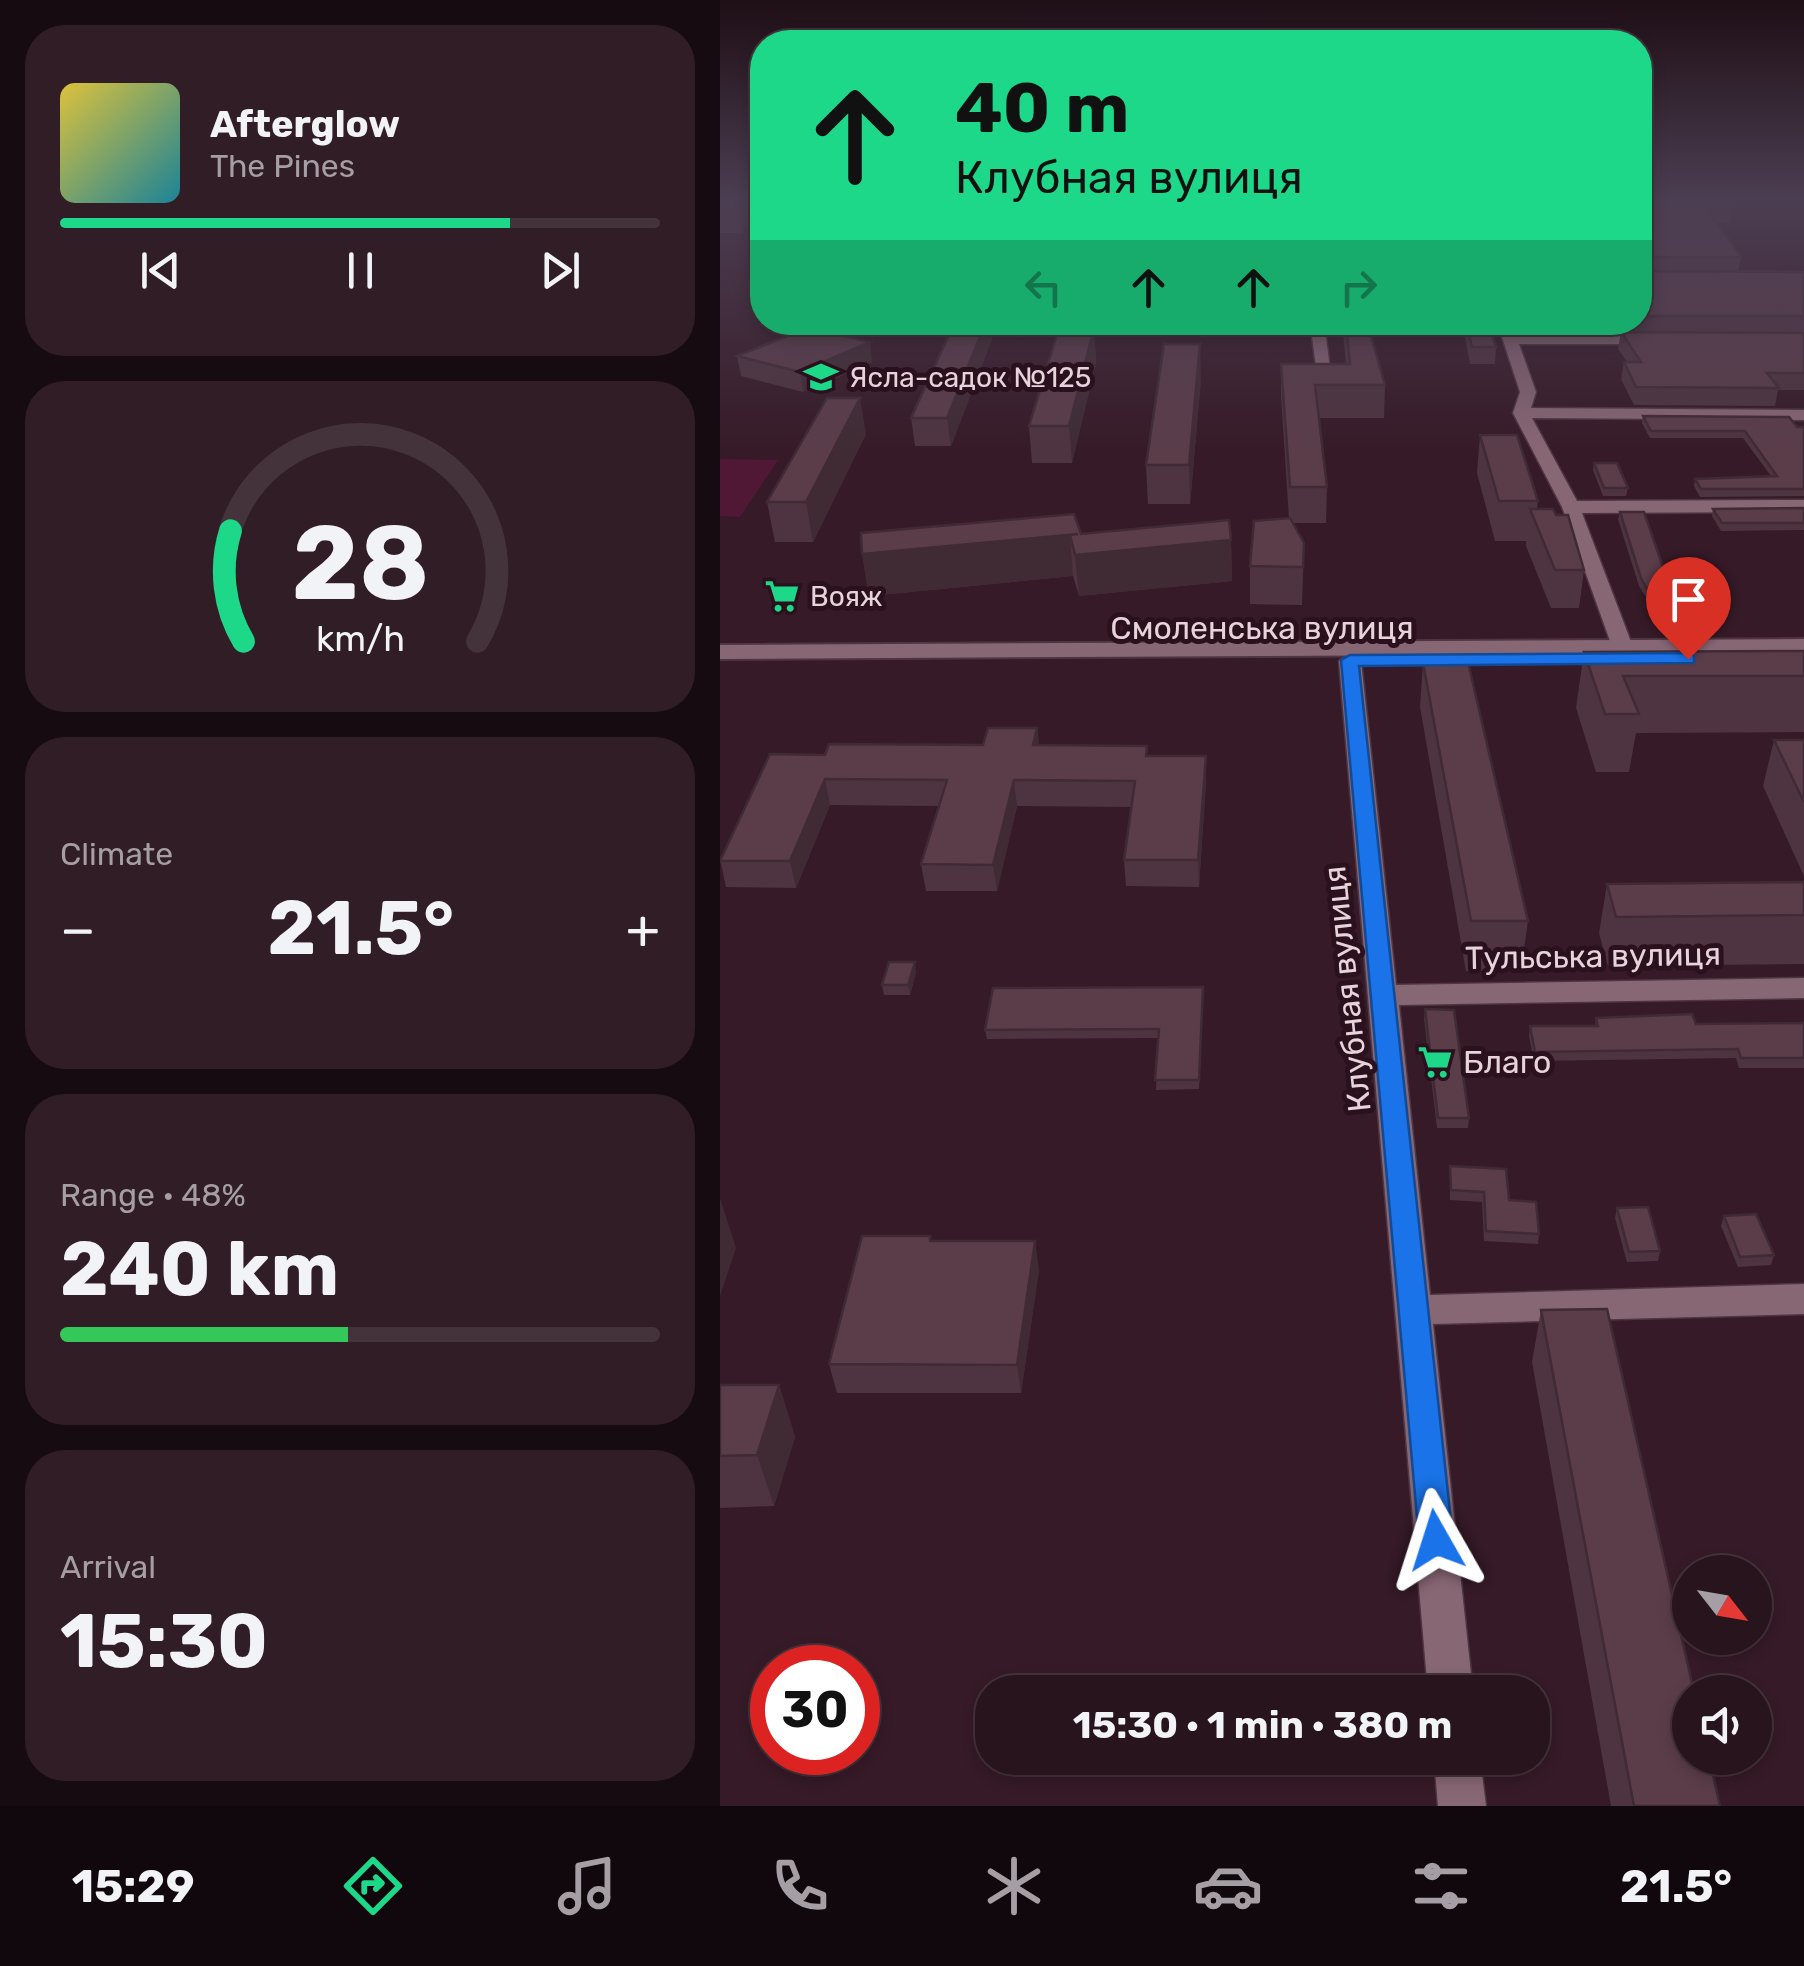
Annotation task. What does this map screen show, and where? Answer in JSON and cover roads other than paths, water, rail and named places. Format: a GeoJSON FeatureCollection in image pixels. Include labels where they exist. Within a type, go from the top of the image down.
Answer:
{"type":"FeatureCollection","features":[{"type":"Feature","properties":{"kind":"street"},"geometry":{"type":"LineString","coordinates":[[1319,335],[1327,389]]}},
{"type":"Feature","properties":{"kind":"street"},"geometry":{"type":"LineString","coordinates":[[1509,335],[1528,392],[1522,413],[1570,507],[1622,647]]}},
{"type":"Feature","properties":{"kind":"street"},"geometry":{"type":"LineString","coordinates":[[1579,335],[1667,340]]}},
{"type":"Feature","properties":{"kind":"street"},"geometry":{"type":"LineString","coordinates":[[1522,413],[1804,415]]}},
{"type":"Feature","properties":{"kind":"street"},"geometry":{"type":"LineString","coordinates":[[1570,507],[1804,506]]}},
{"type":"Feature","properties":{"kind":"street","name":"Смоленська вулиця"},"geometry":{"type":"LineString","coordinates":[[720,652],[1804,646]]}},
{"type":"Feature","properties":{"kind":"street","name":"Смоленська вулиця"},"geometry":{"type":"LineString","coordinates":[[720,663],[1804,658]]}},
{"type":"Feature","properties":{"kind":"street","name":"Клубная вулиця"},"geometry":{"type":"LineString","coordinates":[[1350,660],[1449,1675]]}},
{"type":"Feature","properties":{"kind":"street","name":"Тульська вулиця"},"geometry":{"type":"LineString","coordinates":[[1383,995],[1804,988]]}},
{"type":"Feature","properties":{"kind":"street"},"geometry":{"type":"LineString","coordinates":[[1414,1310],[1804,1299]]}},
{"type":"Feature","properties":{"kind":"street"},"geometry":{"type":"LineString","coordinates":[[1459,1775],[1462,1806]]}},
{"type":"Feature","properties":{"kind":"place","name":"Ясла-садок №125"},"geometry":{"type":"Point","coordinates":[821,377]}},
{"type":"Feature","properties":{"kind":"place","name":"Вояж"},"geometry":{"type":"Point","coordinates":[782,596]}},
{"type":"Feature","properties":{"kind":"place","name":"Благо"},"geometry":{"type":"Point","coordinates":[1435,1062]}}]}
